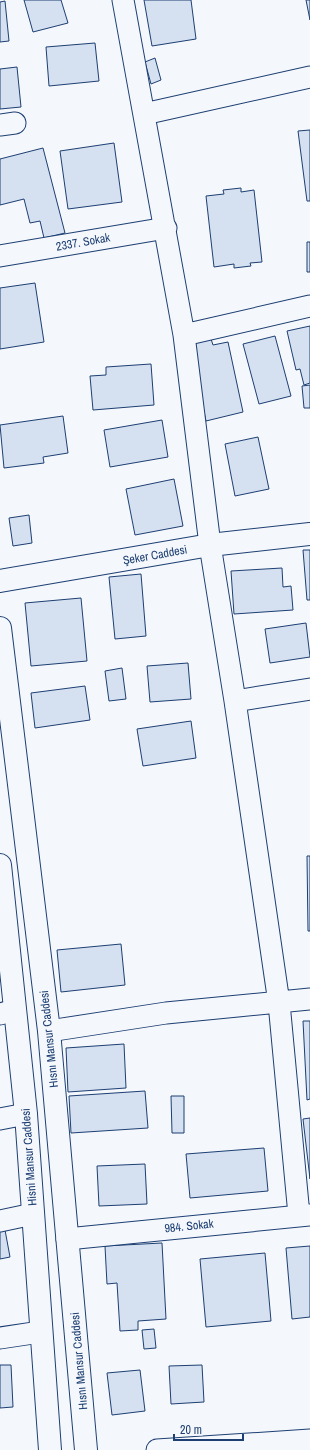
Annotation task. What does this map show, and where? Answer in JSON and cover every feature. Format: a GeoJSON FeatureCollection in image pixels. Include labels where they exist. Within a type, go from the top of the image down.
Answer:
{"type":"FeatureCollection","features":[{"type":"Feature","properties":{"kind":"main road","name":"Şeker Caddesi"},"geometry":{"type":"LineString","coordinates":[[0,581],[210,545],[310,534]]}},
{"type":"Feature","properties":{"kind":"main road","name":"Hısnı Mansur Caddesi"},"geometry":{"type":"LineString","coordinates":[[0,628],[49,1031],[86,1450]]}},
{"type":"Feature","properties":{"kind":"main road","name":"Hisni Mansur Caddesi"},"geometry":{"type":"LineString","coordinates":[[0,865],[7,1012],[26,1114],[40,1332],[50,1450]]}},
{"type":"Feature","properties":{"kind":"street"},"geometry":{"type":"LineString","coordinates":[[123,0],[166,228],[184,335],[210,545],[236,701],[279,1003],[305,1215]]}},
{"type":"Feature","properties":{"kind":"street"},"geometry":{"type":"LineString","coordinates":[[144,114],[310,77]]}},
{"type":"Feature","properties":{"kind":"street","name":"2337. Sokak"},"geometry":{"type":"LineString","coordinates":[[0,256],[166,228]]}},
{"type":"Feature","properties":{"kind":"street"},"geometry":{"type":"LineString","coordinates":[[184,335],[310,306]]}},
{"type":"Feature","properties":{"kind":"street"},"geometry":{"type":"LineString","coordinates":[[236,701],[310,689]]}},
{"type":"Feature","properties":{"kind":"street"},"geometry":{"type":"LineString","coordinates":[[49,1031],[166,1013],[310,999]]}},
{"type":"Feature","properties":{"kind":"street"},"geometry":{"type":"LineString","coordinates":[[0,1119],[26,1114]]}},
{"type":"Feature","properties":{"kind":"street"},"geometry":{"type":"LineString","coordinates":[[0,1220],[33,1214]]}},
{"type":"Feature","properties":{"kind":"street","name":"984. Sokak"},"geometry":{"type":"LineString","coordinates":[[67,1239],[305,1215]]}},
{"type":"Feature","properties":{"kind":"street"},"geometry":{"type":"LineString","coordinates":[[0,1338],[40,1332]]}},
{"type":"Feature","properties":{"kind":"street"},"geometry":{"type":"LineString","coordinates":[[157,1450],[310,1440]]}},
{"type":"Feature","properties":{"kind":"building"},"geometry":{"type":"Polygon","coordinates":[[[24,0],[61,0],[68,23],[33,32],[24,0]]]}},
{"type":"Feature","properties":{"kind":"building"},"geometry":{"type":"Polygon","coordinates":[[[144,0],[191,0],[196,39],[152,46],[144,0]]]}},
{"type":"Feature","properties":{"kind":"building"},"geometry":{"type":"Polygon","coordinates":[[[306,0],[310,0],[310,20],[306,0]]]}},
{"type":"Feature","properties":{"kind":"building"},"geometry":{"type":"Polygon","coordinates":[[[5,1],[9,41],[0,42],[0,2],[5,1]]]}},
{"type":"Feature","properties":{"kind":"building"},"geometry":{"type":"Polygon","coordinates":[[[95,43],[99,81],[49,86],[46,47],[95,43]]]}},
{"type":"Feature","properties":{"kind":"building"},"geometry":{"type":"Polygon","coordinates":[[[155,58],[161,80],[151,84],[145,62],[155,58]]]}},
{"type":"Feature","properties":{"kind":"building"},"geometry":{"type":"Polygon","coordinates":[[[17,67],[21,107],[0,109],[0,69],[17,67]]]}},
{"type":"Feature","properties":{"kind":"building"},"geometry":{"type":"Polygon","coordinates":[[[310,130],[310,201],[307,201],[298,131],[310,130]]]}},
{"type":"Feature","properties":{"kind":"building"},"geometry":{"type":"Polygon","coordinates":[[[114,143],[122,202],[68,209],[60,151],[114,143]]]}},
{"type":"Feature","properties":{"kind":"building"},"geometry":{"type":"Polygon","coordinates":[[[43,148],[65,233],[44,238],[40,221],[30,223],[24,199],[0,205],[0,159],[43,148]]]}},
{"type":"Feature","properties":{"kind":"building"},"geometry":{"type":"Polygon","coordinates":[[[241,188],[241,192],[254,190],[262,262],[250,263],[251,266],[234,268],[234,264],[214,267],[206,196],[224,194],[223,190],[241,188]]]}},
{"type":"Feature","properties":{"kind":"building"},"geometry":{"type":"Polygon","coordinates":[[[307,242],[310,242],[310,272],[307,272],[307,242]]]}},
{"type":"Feature","properties":{"kind":"building"},"geometry":{"type":"Polygon","coordinates":[[[35,283],[44,342],[0,349],[0,288],[35,283]]]}},
{"type":"Feature","properties":{"kind":"building"},"geometry":{"type":"Polygon","coordinates":[[[310,326],[310,383],[304,385],[300,369],[296,370],[287,331],[310,326]]]}},
{"type":"Feature","properties":{"kind":"building"},"geometry":{"type":"Polygon","coordinates":[[[275,336],[291,396],[259,404],[243,344],[275,336]]]}},
{"type":"Feature","properties":{"kind":"building"},"geometry":{"type":"Polygon","coordinates":[[[211,339],[213,345],[228,342],[243,412],[206,421],[189,343],[211,339]]]}},
{"type":"Feature","properties":{"kind":"building"},"geometry":{"type":"Polygon","coordinates":[[[151,364],[154,405],[93,410],[90,376],[106,375],[106,367],[151,364]]]}},
{"type":"Feature","properties":{"kind":"building"},"geometry":{"type":"Polygon","coordinates":[[[310,385],[310,408],[304,408],[302,386],[310,385]]]}},
{"type":"Feature","properties":{"kind":"building"},"geometry":{"type":"Polygon","coordinates":[[[63,416],[68,453],[43,457],[44,463],[4,468],[0,425],[63,416]]]}},
{"type":"Feature","properties":{"kind":"building"},"geometry":{"type":"Polygon","coordinates":[[[162,420],[168,457],[110,467],[104,430],[162,420]]]}},
{"type":"Feature","properties":{"kind":"building"},"geometry":{"type":"Polygon","coordinates":[[[258,437],[269,489],[235,496],[225,444],[258,437]]]}},
{"type":"Feature","properties":{"kind":"building"},"geometry":{"type":"Polygon","coordinates":[[[174,479],[183,526],[135,535],[126,489],[174,479]]]}},
{"type":"Feature","properties":{"kind":"building"},"geometry":{"type":"Polygon","coordinates":[[[29,515],[32,543],[13,546],[9,518],[29,515]]]}},
{"type":"Feature","properties":{"kind":"building"},"geometry":{"type":"Polygon","coordinates":[[[303,550],[310,550],[310,600],[307,600],[303,550]]]}},
{"type":"Feature","properties":{"kind":"building"},"geometry":{"type":"Polygon","coordinates":[[[282,568],[283,587],[291,586],[293,610],[234,614],[231,571],[282,568]]]}},
{"type":"Feature","properties":{"kind":"building"},"geometry":{"type":"Polygon","coordinates":[[[141,574],[146,636],[115,639],[109,577],[141,574]]]}},
{"type":"Feature","properties":{"kind":"building"},"geometry":{"type":"Polygon","coordinates":[[[81,598],[87,661],[31,666],[25,603],[81,598]]]}},
{"type":"Feature","properties":{"kind":"building"},"geometry":{"type":"Polygon","coordinates":[[[306,623],[310,657],[270,663],[265,629],[306,623]]]}},
{"type":"Feature","properties":{"kind":"building"},"geometry":{"type":"Polygon","coordinates":[[[188,663],[191,699],[150,702],[147,666],[188,663]]]}},
{"type":"Feature","properties":{"kind":"building"},"geometry":{"type":"Polygon","coordinates":[[[122,668],[126,699],[109,701],[105,671],[122,668]]]}},
{"type":"Feature","properties":{"kind":"building"},"geometry":{"type":"Polygon","coordinates":[[[85,686],[90,720],[35,728],[31,693],[85,686]]]}},
{"type":"Feature","properties":{"kind":"building"},"geometry":{"type":"Polygon","coordinates":[[[191,721],[196,758],[143,766],[137,729],[191,721]]]}},
{"type":"Feature","properties":{"kind":"building"},"geometry":{"type":"Polygon","coordinates":[[[307,856],[310,856],[310,931],[308,931],[307,856]]]}},
{"type":"Feature","properties":{"kind":"building"},"geometry":{"type":"Polygon","coordinates":[[[121,944],[125,985],[61,992],[57,950],[121,944]]]}},
{"type":"Feature","properties":{"kind":"building"},"geometry":{"type":"Polygon","coordinates":[[[303,1021],[310,1021],[310,1099],[307,1100],[303,1021]]]}},
{"type":"Feature","properties":{"kind":"building"},"geometry":{"type":"Polygon","coordinates":[[[124,1044],[126,1088],[68,1092],[66,1048],[124,1044]]]}},
{"type":"Feature","properties":{"kind":"building"},"geometry":{"type":"Polygon","coordinates":[[[145,1091],[148,1128],[71,1133],[69,1096],[145,1091]]]}},
{"type":"Feature","properties":{"kind":"building"},"geometry":{"type":"Polygon","coordinates":[[[171,1096],[184,1096],[184,1133],[172,1133],[171,1096]]]}},
{"type":"Feature","properties":{"kind":"building"},"geometry":{"type":"Polygon","coordinates":[[[310,1118],[310,1179],[303,1119],[310,1118]]]}},
{"type":"Feature","properties":{"kind":"building"},"geometry":{"type":"Polygon","coordinates":[[[264,1148],[268,1191],[190,1198],[186,1154],[264,1148]]]}},
{"type":"Feature","properties":{"kind":"building"},"geometry":{"type":"Polygon","coordinates":[[[145,1164],[147,1204],[99,1206],[97,1166],[145,1164]]]}},
{"type":"Feature","properties":{"kind":"building"},"geometry":{"type":"Polygon","coordinates":[[[5,1230],[10,1257],[0,1259],[0,1231],[5,1230]]]}},
{"type":"Feature","properties":{"kind":"building"},"geometry":{"type":"Polygon","coordinates":[[[162,1243],[166,1319],[138,1321],[138,1330],[120,1331],[117,1283],[107,1284],[105,1246],[162,1243]]]}},
{"type":"Feature","properties":{"kind":"building"},"geometry":{"type":"Polygon","coordinates":[[[310,1246],[310,1317],[292,1319],[286,1248],[310,1246]]]}},
{"type":"Feature","properties":{"kind":"building"},"geometry":{"type":"Polygon","coordinates":[[[265,1253],[271,1321],[206,1327],[200,1259],[265,1253]]]}},
{"type":"Feature","properties":{"kind":"building"},"geometry":{"type":"Polygon","coordinates":[[[154,1329],[156,1348],[144,1349],[142,1330],[154,1329]]]}},
{"type":"Feature","properties":{"kind":"building"},"geometry":{"type":"Polygon","coordinates":[[[0,1365],[11,1365],[13,1407],[0,1408],[0,1365]]]}},
{"type":"Feature","properties":{"kind":"building"},"geometry":{"type":"Polygon","coordinates":[[[202,1365],[204,1402],[171,1404],[169,1366],[202,1365]]]}},
{"type":"Feature","properties":{"kind":"building"},"geometry":{"type":"Polygon","coordinates":[[[140,1370],[145,1411],[112,1415],[107,1373],[140,1370]]]}}]}
